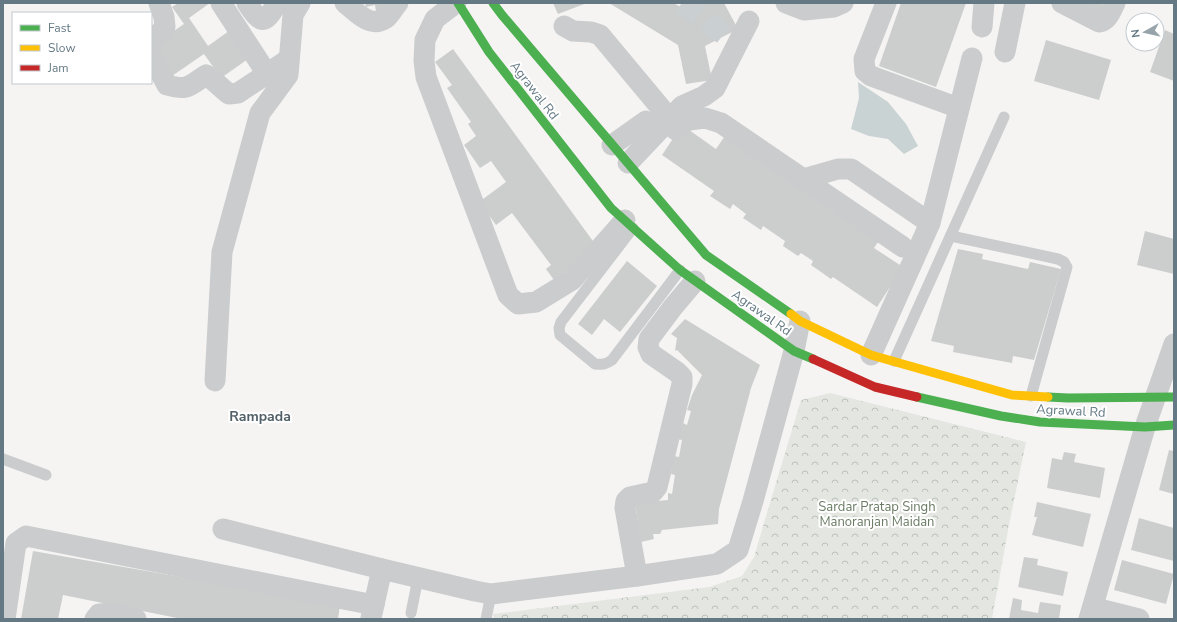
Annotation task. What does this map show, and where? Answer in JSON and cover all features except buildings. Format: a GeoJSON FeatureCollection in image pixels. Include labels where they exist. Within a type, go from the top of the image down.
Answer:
{"type":"FeatureCollection","features":[{"type":"Feature","properties":{"kind":"street"},"geometry":{"type":"LineString","coordinates":[[152,42],[165,27],[160,3]]}},
{"type":"Feature","properties":{"kind":"street"},"geometry":{"type":"LineString","coordinates":[[221,3],[267,74]]}},
{"type":"Feature","properties":{"kind":"street"},"geometry":{"type":"LineString","coordinates":[[247,3],[255,15],[260,19],[265,19],[270,17],[277,3]]}},
{"type":"Feature","properties":{"kind":"street"},"geometry":{"type":"LineString","coordinates":[[215,380],[222,252],[260,113],[288,75],[293,15],[300,3]]}},
{"type":"Feature","properties":{"kind":"street"},"geometry":{"type":"LineString","coordinates":[[345,3],[367,20],[377,22],[386,18],[398,3]]}},
{"type":"Feature","properties":{"kind":"street"},"geometry":{"type":"LineString","coordinates":[[457,3],[436,19],[425,40],[424,61],[426,77],[508,295],[518,304],[536,302],[572,280],[629,224]]}},
{"type":"Feature","properties":{"kind":"street","name":"Agrawal Rd"},"geometry":{"type":"LineString","coordinates":[[457,3],[489,52],[611,208],[687,275],[794,351],[875,387],[1001,416],[1040,422],[1144,427],[1174,425]]}},
{"type":"Feature","properties":{"kind":"street"},"geometry":{"type":"LineString","coordinates":[[786,3],[823,15],[834,7],[843,3]]}},
{"type":"Feature","properties":{"kind":"street"},"geometry":{"type":"LineString","coordinates":[[886,3],[864,59],[865,71],[871,76],[959,108]]}},
{"type":"Feature","properties":{"kind":"street"},"geometry":{"type":"LineString","coordinates":[[982,27],[984,3]]}},
{"type":"Feature","properties":{"kind":"street"},"geometry":{"type":"LineString","coordinates":[[1005,52],[1015,3]]}},
{"type":"Feature","properties":{"kind":"street"},"geometry":{"type":"LineString","coordinates":[[1062,3],[1099,22],[1106,19],[1114,3]]}},
{"type":"Feature","properties":{"kind":"street","name":"Agrawal Rd"},"geometry":{"type":"LineString","coordinates":[[501,7],[612,145],[706,256],[800,321],[871,355],[1012,395],[1068,398],[1164,397]]}},
{"type":"Feature","properties":{"kind":"street"},"geometry":{"type":"LineString","coordinates":[[628,163],[682,106],[704,96],[715,88],[733,41],[749,21]]}},
{"type":"Feature","properties":{"kind":"street"},"geometry":{"type":"LineString","coordinates":[[564,26],[573,31],[591,32],[600,35],[664,124]]}},
{"type":"Feature","properties":{"kind":"street"},"geometry":{"type":"LineString","coordinates":[[152,57],[167,85],[178,88],[186,88],[206,75],[221,89],[229,94],[238,93],[289,59]]}},
{"type":"Feature","properties":{"kind":"street"},"geometry":{"type":"LineString","coordinates":[[871,355],[930,223],[972,58]]}},
{"type":"Feature","properties":{"kind":"street"},"geometry":{"type":"LineString","coordinates":[[612,145],[664,124],[683,123],[689,120],[705,118],[721,123],[903,248]]}},
{"type":"Feature","properties":{"kind":"street"},"geometry":{"type":"LineString","coordinates":[[802,179],[838,169],[851,169],[930,223]]}},
{"type":"Feature","properties":{"kind":"street"},"geometry":{"type":"LineString","coordinates":[[638,576],[625,508],[626,501],[630,497],[653,492],[657,487],[682,384],[682,377],[677,372],[651,354],[648,347],[649,339],[673,307],[687,275]]}},
{"type":"Feature","properties":{"kind":"street"},"geometry":{"type":"LineString","coordinates":[[224,530],[418,578],[491,594],[638,576],[717,564],[738,550],[794,351],[800,321]]}},
{"type":"Feature","properties":{"kind":"street"},"geometry":{"type":"LineString","coordinates":[[1090,619],[1144,427],[1164,397],[1174,344]]}},
{"type":"Feature","properties":{"kind":"street"},"geometry":{"type":"LineString","coordinates":[[5,619],[16,543],[26,536],[372,612],[382,569]]}},
{"type":"Feature","properties":{"kind":"street"},"geometry":{"type":"LineString","coordinates":[[1097,619],[1100,611],[1103,610],[1138,619]]}},
{"type":"Feature","properties":{"kind":"street"},"geometry":{"type":"LineString","coordinates":[[95,619],[99,614],[112,613],[136,619]]}},
{"type":"Feature","properties":{"kind":"lane"},"geometry":{"type":"LineString","coordinates":[[894,361],[1004,117]]}},
{"type":"Feature","properties":{"kind":"lane"},"geometry":{"type":"LineString","coordinates":[[629,224],[561,322],[558,328],[560,335],[596,364],[607,364],[687,275]]}},
{"type":"Feature","properties":{"kind":"lane"},"geometry":{"type":"LineString","coordinates":[[951,236],[1058,259],[1064,262],[1067,267],[1032,396]]}},
{"type":"Feature","properties":{"kind":"lane"},"geometry":{"type":"LineString","coordinates":[[3,459],[46,475]]}},
{"type":"Feature","properties":{"kind":"lane"},"geometry":{"type":"LineString","coordinates":[[411,613],[418,578]]}},
{"type":"Feature","properties":{"kind":"lane"},"geometry":{"type":"LineString","coordinates":[[486,619],[491,594]]}},
{"type":"Feature","properties":{"kind":"green space","name":"Sardar Pratap Singh Manoranjan Maidan"},"geometry":{"type":"Polygon","coordinates":[[[830,393],[1026,442],[992,619],[494,619],[493,614],[709,587],[742,576],[754,557],[801,400],[830,393]]]}},
{"type":"Feature","properties":{"kind":"shaded area"},"geometry":{"type":"Polygon","coordinates":[[[858,82],[888,102],[906,124],[918,146],[904,154],[888,139],[869,136],[851,129],[859,98],[858,82]]]}},
{"type":"Feature","properties":{"kind":"tunnel"},"geometry":{"type":"LineString","coordinates":[[682,3],[728,38]]}},
{"type":"Feature","properties":{"kind":"traffic: fast"},"geometry":{"type":"LineString","coordinates":[[458,3],[489,52],[611,208],[680,270],[794,351],[813,359]]}},
{"type":"Feature","properties":{"kind":"traffic: fast"},"geometry":{"type":"LineString","coordinates":[[493,3],[706,255],[791,314]]}},
{"type":"Feature","properties":{"kind":"traffic: fast"},"geometry":{"type":"LineString","coordinates":[[917,397],[1001,416],[1040,422],[1145,427],[1174,425]]}},
{"type":"Feature","properties":{"kind":"traffic: fast"},"geometry":{"type":"LineString","coordinates":[[1048,397],[1174,397]]}},
{"type":"Feature","properties":{"kind":"traffic: slow"},"geometry":{"type":"LineString","coordinates":[[791,314],[800,321],[871,355],[1012,395],[1048,397]]}},
{"type":"Feature","properties":{"kind":"traffic: jam"},"geometry":{"type":"LineString","coordinates":[[813,359],[875,387],[917,397]]}},
{"type":"Feature","properties":{"kind":"district","name":"Rampada"},"geometry":{"type":"Point","coordinates":[260,416]}}]}
